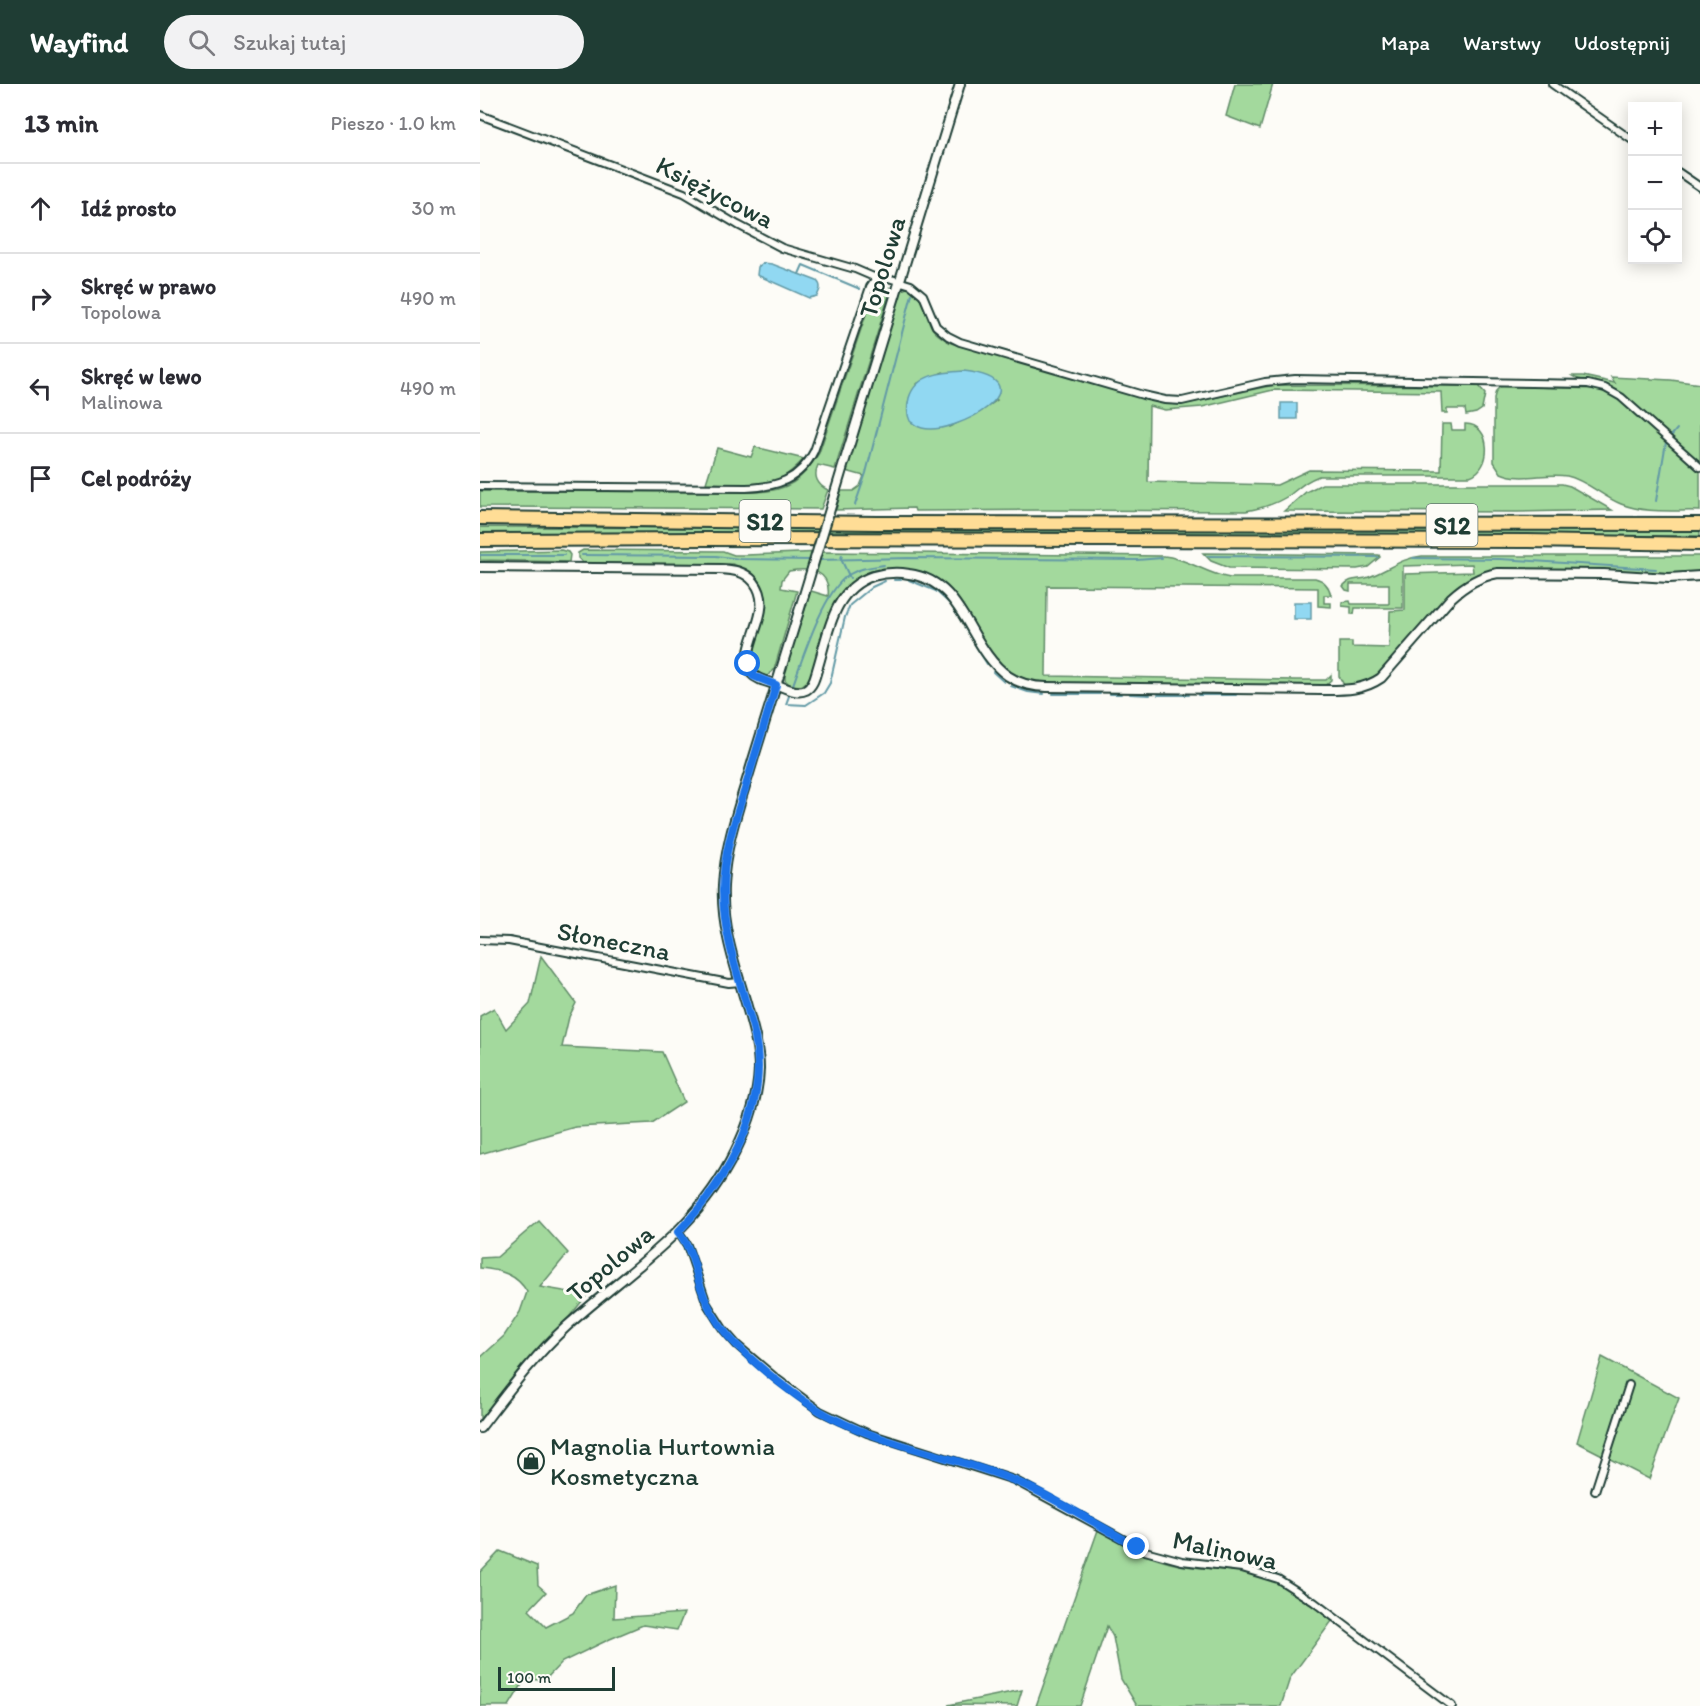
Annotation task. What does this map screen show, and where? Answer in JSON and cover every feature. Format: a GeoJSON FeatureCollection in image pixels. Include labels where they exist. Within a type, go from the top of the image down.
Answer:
{"type":"FeatureCollection","features":[{"type":"Feature","properties":{"kind":"highway","name":"S12"},"geometry":{"type":"LineString","coordinates":[[480,518],[877,523],[1700,524]]}},
{"type":"Feature","properties":{"kind":"highway","name":"S12"},"geometry":{"type":"LineString","coordinates":[[480,540],[708,538],[1528,541],[1700,544]]}},
{"type":"Feature","properties":{"kind":"street","name":"Topolowa"},"geometry":{"type":"LineString","coordinates":[[480,1428],[519,1378],[555,1338],[657,1253],[678,1232],[700,1207],[729,1163],[744,1132],[755,1099],[759,1076],[757,1045],[740,982],[724,907],[725,868],[734,824],[960,84]]}},
{"type":"Feature","properties":{"kind":"street"},"geometry":{"type":"LineString","coordinates":[[1552,84],[1628,137]]}},
{"type":"Feature","properties":{"kind":"street","name":"Księżycowa"},"geometry":{"type":"LineString","coordinates":[[480,116],[684,193],[782,248],[855,269],[876,278],[900,281]]}},
{"type":"Feature","properties":{"kind":"street"},"geometry":{"type":"LineString","coordinates":[[1682,175],[1700,187]]}},
{"type":"Feature","properties":{"kind":"street"},"geometry":{"type":"LineString","coordinates":[[480,486],[746,488],[772,486],[791,479],[804,468],[814,451],[870,287],[876,278]]}},
{"type":"Feature","properties":{"kind":"street"},"geometry":{"type":"LineString","coordinates":[[900,281],[920,290],[936,326],[953,339],[1165,400],[1198,399],[1265,382],[1295,379],[1588,384],[1605,388],[1621,397],[1700,467]]}},
{"type":"Feature","properties":{"kind":"street"},"geometry":{"type":"LineString","coordinates":[[480,567],[720,569],[741,572],[756,585],[762,603],[748,668],[755,677],[797,691],[809,687],[816,675],[840,602],[860,582],[886,574],[912,574],[928,579],[942,588],[958,607],[997,666],[1011,678],[1027,685],[1321,690],[1358,688],[1381,678],[1451,598],[1462,588],[1485,576],[1498,573],[1669,578],[1700,576]]}},
{"type":"Feature","properties":{"kind":"street","name":"Słoneczna"},"geometry":{"type":"LineString","coordinates":[[480,940],[509,941],[729,983],[740,982]]}},
{"type":"Feature","properties":{"kind":"street","name":"Malinowa"},"geometry":{"type":"LineString","coordinates":[[678,1232],[687,1245],[707,1304],[723,1329],[737,1345],[820,1411],[867,1433],[1014,1480],[1154,1555],[1182,1561],[1242,1568],[1278,1579],[1314,1602],[1452,1706]]}},
{"type":"Feature","properties":{"kind":"street"},"geometry":{"type":"LineString","coordinates":[[1595,1491],[1629,1385]]}},
{"type":"Feature","properties":{"kind":"green space"},"geometry":{"type":"Polygon","coordinates":[[[1235,84],[1273,84],[1260,129],[1226,116],[1235,84]]]}},
{"type":"Feature","properties":{"kind":"green space"},"geometry":{"type":"Polygon","coordinates":[[[882,282],[891,289],[835,469],[818,465],[817,480],[828,490],[821,509],[480,507],[480,491],[755,492],[786,486],[807,470],[819,453],[873,294],[882,282]]]}},
{"type":"Feature","properties":{"kind":"green space"},"geometry":{"type":"Polygon","coordinates":[[[907,288],[917,294],[934,330],[940,337],[951,343],[1151,400],[1185,404],[1274,385],[1478,386],[1485,394],[1482,409],[1466,415],[1465,409],[1447,409],[1447,413],[1442,413],[1441,392],[1273,390],[1202,407],[1165,410],[1149,406],[1148,482],[1277,485],[1309,470],[1441,471],[1442,424],[1451,424],[1452,430],[1465,430],[1465,424],[1474,426],[1485,438],[1486,456],[1483,465],[1470,476],[1319,476],[1280,500],[1246,511],[915,511],[914,508],[836,510],[841,491],[853,491],[860,486],[864,476],[846,471],[902,290],[907,288]],[[943,372],[916,384],[949,427],[980,412],[997,400],[943,372]]]}},
{"type":"Feature","properties":{"kind":"green space"},"geometry":{"type":"Polygon","coordinates":[[[1572,376],[1615,383],[1611,377],[1700,384],[1700,462],[1620,392],[1602,383],[1572,376]]]}},
{"type":"Feature","properties":{"kind":"green space"},"geometry":{"type":"Polygon","coordinates":[[[1501,386],[1596,389],[1610,394],[1700,470],[1700,511],[1650,510],[1631,507],[1614,501],[1581,481],[1567,476],[1517,477],[1501,473],[1494,462],[1494,398],[1501,386]]]}},
{"type":"Feature","properties":{"kind":"green space"},"geometry":{"type":"Polygon","coordinates":[[[755,447],[804,459],[786,475],[773,482],[748,485],[706,483],[717,448],[751,457],[755,447]]]}},
{"type":"Feature","properties":{"kind":"green space"},"geometry":{"type":"Polygon","coordinates":[[[1322,484],[1562,484],[1570,486],[1612,510],[1284,511],[1306,492],[1322,484]]]}},
{"type":"Feature","properties":{"kind":"green space"},"geometry":{"type":"Polygon","coordinates":[[[480,527],[1418,531],[1700,529],[1700,536],[744,534],[743,530],[736,530],[736,534],[480,533],[480,527]]]}},
{"type":"Feature","properties":{"kind":"green space"},"geometry":{"type":"Polygon","coordinates":[[[561,550],[570,555],[569,562],[480,560],[480,552],[561,550]]]}},
{"type":"Feature","properties":{"kind":"green space"},"geometry":{"type":"Polygon","coordinates":[[[583,550],[723,551],[734,555],[824,552],[1164,556],[1230,578],[1315,578],[1326,584],[1329,589],[1331,595],[1324,595],[1324,603],[1331,603],[1331,607],[1318,606],[1318,588],[1047,586],[1046,676],[1326,680],[1331,675],[1331,680],[1322,688],[1042,684],[1024,680],[1005,668],[990,652],[957,597],[943,582],[924,572],[897,569],[874,572],[857,579],[844,591],[827,623],[809,680],[801,686],[790,685],[785,680],[785,670],[811,591],[828,596],[828,588],[823,576],[812,571],[789,571],[782,580],[781,588],[797,591],[774,670],[767,676],[758,672],[753,663],[765,605],[765,593],[760,581],[750,572],[732,564],[583,563],[578,558],[578,553],[583,550]]]}},
{"type":"Feature","properties":{"kind":"green space"},"geometry":{"type":"Polygon","coordinates":[[[1203,553],[1379,555],[1380,557],[1368,567],[1357,569],[1229,568],[1211,561],[1203,553]]]}},
{"type":"Feature","properties":{"kind":"green space"},"geometry":{"type":"Polygon","coordinates":[[[1422,556],[1700,556],[1700,572],[1674,575],[1487,572],[1472,578],[1459,588],[1389,665],[1373,678],[1357,685],[1344,685],[1339,676],[1339,642],[1352,642],[1352,647],[1389,648],[1390,611],[1405,610],[1405,574],[1473,572],[1472,564],[1403,566],[1403,608],[1355,608],[1354,614],[1351,614],[1351,607],[1342,606],[1342,602],[1350,601],[1351,604],[1389,604],[1389,584],[1350,584],[1350,591],[1343,586],[1351,580],[1366,578],[1407,559],[1422,556]]]}},
{"type":"Feature","properties":{"kind":"green space"},"geometry":{"type":"Polygon","coordinates":[[[541,956],[576,1003],[569,1017],[562,1047],[662,1052],[684,1102],[652,1123],[575,1127],[480,1154],[480,1016],[494,1008],[506,1029],[530,1004],[541,956]]]}},
{"type":"Feature","properties":{"kind":"green space"},"geometry":{"type":"Polygon","coordinates":[[[539,1221],[568,1253],[540,1287],[587,1295],[480,1427],[480,1358],[504,1336],[520,1312],[527,1292],[513,1277],[480,1268],[480,1258],[497,1257],[539,1221]]]}},
{"type":"Feature","properties":{"kind":"green space"},"geometry":{"type":"Polygon","coordinates":[[[1602,1357],[1679,1398],[1649,1479],[1577,1442],[1602,1357]]]}},
{"type":"Feature","properties":{"kind":"green space"},"geometry":{"type":"Polygon","coordinates":[[[1098,1530],[1142,1553],[1170,1563],[1243,1572],[1266,1578],[1293,1591],[1332,1621],[1290,1678],[1281,1706],[1137,1706],[1121,1679],[1113,1637],[1107,1626],[1080,1706],[1036,1706],[1098,1530]]]}},
{"type":"Feature","properties":{"kind":"green space"},"geometry":{"type":"Polygon","coordinates":[[[500,1551],[537,1566],[538,1585],[546,1592],[529,1610],[546,1627],[573,1613],[586,1595],[615,1585],[614,1618],[684,1613],[677,1630],[643,1625],[562,1662],[544,1681],[526,1678],[509,1706],[480,1706],[480,1572],[500,1551]]]}},
{"type":"Feature","properties":{"kind":"green space"},"geometry":{"type":"Polygon","coordinates":[[[1022,1690],[1017,1706],[948,1705],[1022,1690]]]}},
{"type":"Feature","properties":{"kind":"water"},"geometry":{"type":"Polygon","coordinates":[[[763,263],[772,264],[817,281],[820,288],[817,296],[809,298],[757,275],[758,267],[763,263]]]}},
{"type":"Feature","properties":{"kind":"water"},"geometry":{"type":"Polygon","coordinates":[[[964,371],[988,377],[999,386],[997,396],[988,407],[972,417],[937,429],[920,428],[910,421],[907,412],[908,401],[917,384],[931,376],[964,371]]]}},
{"type":"Feature","properties":{"kind":"water"},"geometry":{"type":"Polygon","coordinates":[[[1281,403],[1297,403],[1297,419],[1281,419],[1281,403]]]}},
{"type":"Feature","properties":{"kind":"water"},"geometry":{"type":"Polygon","coordinates":[[[1294,602],[1311,602],[1311,619],[1294,619],[1294,602]]]}},
{"type":"Feature","properties":{"kind":"waterway"},"geometry":{"type":"LineString","coordinates":[[799,274],[803,265],[860,289]]}},
{"type":"Feature","properties":{"kind":"waterway"},"geometry":{"type":"LineString","coordinates":[[875,293],[882,295]]}},
{"type":"Feature","properties":{"kind":"waterway"},"geometry":{"type":"LineString","coordinates":[[855,505],[866,473],[912,294]]}},
{"type":"Feature","properties":{"kind":"waterway"},"geometry":{"type":"LineString","coordinates":[[1656,501],[1666,442],[1677,429]]}},
{"type":"Feature","properties":{"kind":"waterway"},"geometry":{"type":"LineString","coordinates":[[480,555],[564,555]]}},
{"type":"Feature","properties":{"kind":"waterway"},"geometry":{"type":"LineString","coordinates":[[582,555],[716,556],[740,559],[811,560]]}},
{"type":"Feature","properties":{"kind":"waterway"},"geometry":{"type":"LineString","coordinates":[[842,555],[841,559],[850,578]]}},
{"type":"Feature","properties":{"kind":"waterway"},"geometry":{"type":"LineString","coordinates":[[1207,556],[1378,557]]}},
{"type":"Feature","properties":{"kind":"waterway"},"geometry":{"type":"LineString","coordinates":[[817,560],[908,558],[1137,560],[1162,558]]}},
{"type":"Feature","properties":{"kind":"waterway"},"geometry":{"type":"LineString","coordinates":[[1413,558],[1500,559],[1656,569]]}},
{"type":"Feature","properties":{"kind":"waterway"},"geometry":{"type":"LineString","coordinates":[[884,565],[866,568],[848,575],[828,599],[804,654],[786,704],[806,705],[824,693],[830,683],[845,617],[850,605],[872,587],[885,581]]}},
{"type":"Feature","properties":{"kind":"waterway"},"geometry":{"type":"LineString","coordinates":[[894,580],[901,580]]}},
{"type":"Feature","properties":{"kind":"waterway"},"geometry":{"type":"LineString","coordinates":[[909,580],[936,591],[950,604]]}},
{"type":"Feature","properties":{"kind":"waterway"},"geometry":{"type":"LineString","coordinates":[[955,612],[961,620]]}},
{"type":"Feature","properties":{"kind":"waterway"},"geometry":{"type":"LineString","coordinates":[[965,628],[970,636]]}},
{"type":"Feature","properties":{"kind":"waterway"},"geometry":{"type":"LineString","coordinates":[[974,643],[987,664]]}},
{"type":"Feature","properties":{"kind":"waterway"},"geometry":{"type":"LineString","coordinates":[[993,672],[1004,682]]}},
{"type":"Feature","properties":{"kind":"waterway"},"geometry":{"type":"LineString","coordinates":[[1011,686],[1028,692],[1044,694]]}},
{"type":"Feature","properties":{"kind":"waterway"},"geometry":{"type":"LineString","coordinates":[[1053,694],[1100,694]]}},
{"type":"Feature","properties":{"kind":"waterway"},"geometry":{"type":"LineString","coordinates":[[1110,694],[1121,694]]}},
{"type":"Feature","properties":{"kind":"waterway"},"geometry":{"type":"LineString","coordinates":[[1130,694],[1150,695]]}},
{"type":"Feature","properties":{"kind":"waterway"},"geometry":{"type":"LineString","coordinates":[[1158,695],[1189,695]]}},
{"type":"Feature","properties":{"kind":"waterway"},"geometry":{"type":"LineString","coordinates":[[1198,695],[1236,695]]}},
{"type":"Feature","properties":{"kind":"place","name":"Magnolia Hurtownia Kosmetyczna"},"geometry":{"type":"Point","coordinates":[531,1461]}},
{"type":"Feature","properties":{"kind":"route"},"geometry":{"type":"LineString","coordinates":[[748,664],[753,676],[776,685],[731,833],[723,896],[731,947],[753,1027],[759,1076],[752,1112],[733,1157],[705,1201],[678,1232],[687,1245],[707,1304],[719,1324],[737,1345],[820,1411],[867,1433],[1014,1480],[1137,1547]]}}]}
